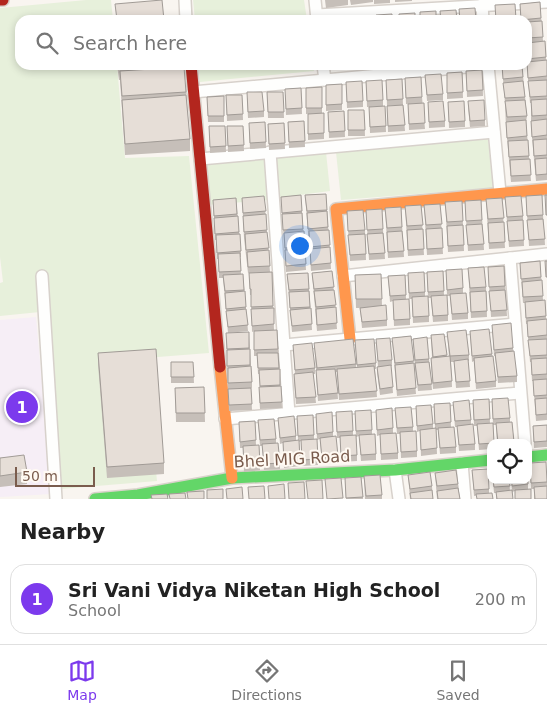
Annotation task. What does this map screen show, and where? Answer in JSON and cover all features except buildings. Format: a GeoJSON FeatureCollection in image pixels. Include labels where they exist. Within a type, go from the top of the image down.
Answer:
{"type":"FeatureCollection","features":[{"type":"Feature","properties":{"kind":"street"},"geometry":{"type":"LineString","coordinates":[[184,0],[186,15]]}},
{"type":"Feature","properties":{"kind":"street"},"geometry":{"type":"LineString","coordinates":[[315,0],[317,15]]}},
{"type":"Feature","properties":{"kind":"street"},"geometry":{"type":"LineString","coordinates":[[355,15],[547,2]]}},
{"type":"Feature","properties":{"kind":"street"},"geometry":{"type":"LineString","coordinates":[[482,5],[483,15]]}},
{"type":"Feature","properties":{"kind":"street"},"geometry":{"type":"LineString","coordinates":[[191,70],[232,478]]}},
{"type":"Feature","properties":{"kind":"street"},"geometry":{"type":"LineString","coordinates":[[324,70],[325,80]]}},
{"type":"Feature","properties":{"kind":"street"},"geometry":{"type":"LineString","coordinates":[[193,92],[434,70]]}},
{"type":"Feature","properties":{"kind":"street"},"geometry":{"type":"LineString","coordinates":[[488,70],[500,193]]}},
{"type":"Feature","properties":{"kind":"street"},"geometry":{"type":"LineString","coordinates":[[200,158],[494,132]]}},
{"type":"Feature","properties":{"kind":"street"},"geometry":{"type":"LineString","coordinates":[[270,152],[289,414]]}},
{"type":"Feature","properties":{"kind":"street"},"geometry":{"type":"LineString","coordinates":[[350,339],[336,209],[547,188]]}},
{"type":"Feature","properties":{"kind":"street"},"geometry":{"type":"LineString","coordinates":[[343,276],[547,254]]}},
{"type":"Feature","properties":{"kind":"street"},"geometry":{"type":"LineString","coordinates":[[510,258],[525,439]]}},
{"type":"Feature","properties":{"kind":"street"},"geometry":{"type":"LineString","coordinates":[[42,276],[56,499]]}},
{"type":"Feature","properties":{"kind":"street"},"geometry":{"type":"LineString","coordinates":[[284,344],[515,324]]}},
{"type":"Feature","properties":{"kind":"street"},"geometry":{"type":"LineString","coordinates":[[225,419],[520,393]]}},
{"type":"Feature","properties":{"kind":"street"},"geometry":{"type":"LineString","coordinates":[[532,457],[547,455]]}},
{"type":"Feature","properties":{"kind":"street","name":"Bhel MIG Road"},"geometry":{"type":"LineString","coordinates":[[95,499],[138,497],[232,478],[395,470],[487,460]]}},
{"type":"Feature","properties":{"kind":"street"},"geometry":{"type":"LineString","coordinates":[[462,463],[465,499]]}},
{"type":"Feature","properties":{"kind":"street"},"geometry":{"type":"LineString","coordinates":[[395,470],[399,499]]}},
{"type":"Feature","properties":{"kind":"shaded area"},"geometry":{"type":"Polygon","coordinates":[[[36,317],[52,494],[0,497],[0,320],[36,317]]]}},
{"type":"Feature","properties":{"kind":"green space"},"geometry":{"type":"Polygon","coordinates":[[[86,0],[111,0],[112,15],[15,15],[15,70],[117,70],[125,158],[189,156],[209,353],[145,358],[157,481],[60,489],[40,312],[0,316],[0,283],[3,282],[0,257],[0,8],[86,0]]]}},
{"type":"Feature","properties":{"kind":"green space"},"geometry":{"type":"Polygon","coordinates":[[[193,0],[304,0],[306,15],[194,15],[193,0]]]}},
{"type":"Feature","properties":{"kind":"green space"},"geometry":{"type":"Polygon","coordinates":[[[199,70],[314,71],[200,82],[199,70]]]}},
{"type":"Feature","properties":{"kind":"green space"},"geometry":{"type":"Polygon","coordinates":[[[488,138],[493,188],[341,200],[336,152],[488,138]]]}},
{"type":"Feature","properties":{"kind":"green space"},"geometry":{"type":"Polygon","coordinates":[[[326,152],[330,191],[277,198],[273,158],[326,152]]]}},
{"type":"Feature","properties":{"kind":"green space"},"geometry":{"type":"Polygon","coordinates":[[[266,158],[269,200],[207,205],[204,163],[266,158]]]}},
{"type":"Feature","properties":{"kind":"traffic: fast"},"geometry":{"type":"LineString","coordinates":[[532,457],[547,455]]}},
{"type":"Feature","properties":{"kind":"traffic: fast"},"geometry":{"type":"LineString","coordinates":[[95,499],[138,495],[232,478],[395,470],[487,460]]}},
{"type":"Feature","properties":{"kind":"traffic: slow"},"geometry":{"type":"LineString","coordinates":[[350,339],[336,209],[547,189]]}},
{"type":"Feature","properties":{"kind":"traffic: slow"},"geometry":{"type":"LineString","coordinates":[[220,367],[232,478]]}},
{"type":"Feature","properties":{"kind":"traffic: jam"},"geometry":{"type":"LineString","coordinates":[[191,70],[220,367]]}},
{"type":"Feature","properties":{"kind":"place","name":"Sri Vani Vidya Niketan High School"},"geometry":{"type":"Point","coordinates":[22,407]}}]}
